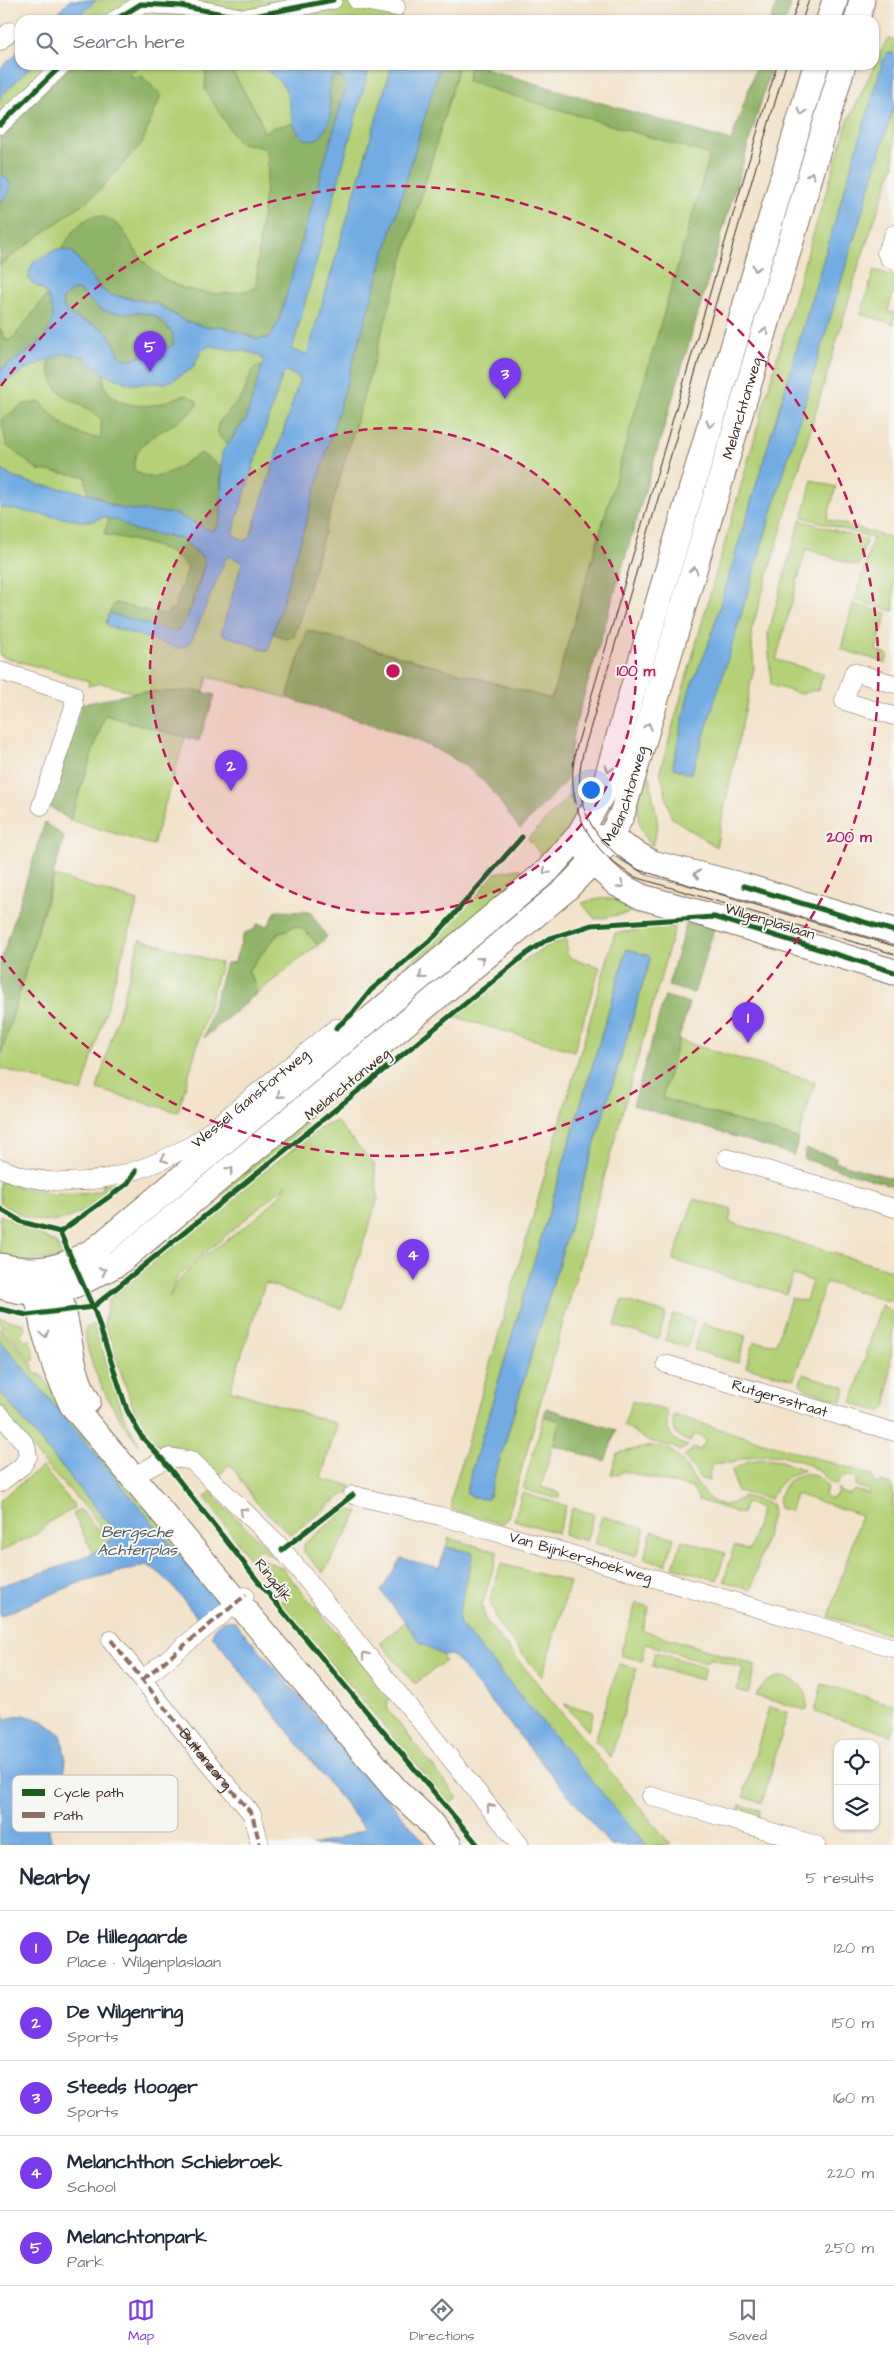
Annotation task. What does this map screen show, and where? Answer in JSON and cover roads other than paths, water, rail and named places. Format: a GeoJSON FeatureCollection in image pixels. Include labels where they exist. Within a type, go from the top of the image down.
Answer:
{"type":"FeatureCollection","features":[{"type":"Feature","properties":{"kind":"street"},"geometry":{"type":"LineString","coordinates":[[259,15],[333,0]]}},
{"type":"Feature","properties":{"kind":"street"},"geometry":{"type":"LineString","coordinates":[[357,0],[396,8]]}},
{"type":"Feature","properties":{"kind":"street"},"geometry":{"type":"LineString","coordinates":[[830,15],[835,0]]}},
{"type":"Feature","properties":{"kind":"street"},"geometry":{"type":"LineString","coordinates":[[858,15],[862,0]]}},
{"type":"Feature","properties":{"kind":"street"},"geometry":{"type":"LineString","coordinates":[[123,15],[140,4],[181,6],[228,15]]}},
{"type":"Feature","properties":{"kind":"street"},"geometry":{"type":"LineString","coordinates":[[0,125],[57,70]]}},
{"type":"Feature","properties":{"kind":"street","name":"Melanchtonweg"},"geometry":{"type":"LineString","coordinates":[[48,1270],[74,1263],[96,1250],[548,870],[579,836],[602,794],[815,70]]}},
{"type":"Feature","properties":{"kind":"street","name":"Melanchtonweg"},"geometry":{"type":"LineString","coordinates":[[48,1293],[117,1264],[564,891],[593,862],[611,839],[622,814],[842,70]]}},
{"type":"Feature","properties":{"kind":"street"},"geometry":{"type":"LineString","coordinates":[[894,234],[886,252],[889,258],[894,260]]}},
{"type":"Feature","properties":{"kind":"street"},"geometry":{"type":"LineString","coordinates":[[0,671],[73,694],[74,706],[41,806]]}},
{"type":"Feature","properties":{"kind":"street"},"geometry":{"type":"LineString","coordinates":[[894,684],[854,672],[844,701],[894,716]]}},
{"type":"Feature","properties":{"kind":"street","name":"Wilgenplaslaan"},"geometry":{"type":"LineString","coordinates":[[579,836],[611,839],[652,863],[744,886],[894,931]]}},
{"type":"Feature","properties":{"kind":"street","name":"Wilgenplaslaan"},"geometry":{"type":"LineString","coordinates":[[579,836],[593,862],[617,884],[642,897],[894,972]]}},
{"type":"Feature","properties":{"kind":"street","name":"Wessel Gansfortweg"},"geometry":{"type":"LineString","coordinates":[[0,1168],[35,1180],[56,1182],[105,1179],[136,1170],[179,1152],[198,1141],[336,1028],[360,1027]]}},
{"type":"Feature","properties":{"kind":"street"},"geometry":{"type":"LineString","coordinates":[[727,1158],[894,1208]]}},
{"type":"Feature","properties":{"kind":"street"},"geometry":{"type":"LineString","coordinates":[[0,1266],[48,1270],[50,1350],[72,1405],[147,1470],[238,1602],[395,1789],[427,1819],[449,1845]]}},
{"type":"Feature","properties":{"kind":"street"},"geometry":{"type":"LineString","coordinates":[[0,1286],[48,1293]]}},
{"type":"Feature","properties":{"kind":"street","name":"Rutgersstraat"},"geometry":{"type":"LineString","coordinates":[[666,1364],[894,1432]]}},
{"type":"Feature","properties":{"kind":"street"},"geometry":{"type":"LineString","coordinates":[[0,1414],[26,1445],[28,1456],[22,1466],[0,1483]]}},
{"type":"Feature","properties":{"kind":"street","name":"Ringdijk"},"geometry":{"type":"LineString","coordinates":[[147,1470],[170,1457],[192,1461],[278,1544],[520,1845]]}},
{"type":"Feature","properties":{"kind":"street","name":"Van Bijnkershoekweg"},"geometry":{"type":"LineString","coordinates":[[353,1495],[440,1516],[894,1648]]}},
{"type":"Feature","properties":{"kind":"street"},"geometry":{"type":"LineString","coordinates":[[142,1679],[238,1602]]}},
{"type":"Feature","properties":{"kind":"street","name":"Buitenzorg"},"geometry":{"type":"LineString","coordinates":[[111,1640],[202,1755],[252,1814],[260,1845]]}},
{"type":"Feature","properties":{"kind":"street"},"geometry":{"type":"LineString","coordinates":[[651,1796],[816,1845]]}},
{"type":"Feature","properties":{"kind":"water"},"geometry":{"type":"Polygon","coordinates":[[[70,0],[96,0],[81,15],[55,15],[70,0]]]}},
{"type":"Feature","properties":{"kind":"water"},"geometry":{"type":"Polygon","coordinates":[[[887,52],[894,54],[894,106],[725,668],[697,758],[690,774],[674,768],[673,765],[689,690],[707,649],[887,52]]]}},
{"type":"Feature","properties":{"kind":"water"},"geometry":{"type":"Polygon","coordinates":[[[15,55],[15,70],[27,70],[0,98],[0,69],[15,55]]]}},
{"type":"Feature","properties":{"kind":"water"},"geometry":{"type":"Polygon","coordinates":[[[266,70],[369,70],[292,350],[307,355],[391,70],[439,70],[268,651],[221,634],[242,562],[229,556],[226,558],[193,637],[188,645],[178,648],[108,626],[106,623],[109,613],[169,631],[178,630],[188,616],[195,598],[205,563],[202,556],[180,538],[133,530],[119,521],[103,517],[93,521],[79,521],[0,507],[0,468],[12,477],[40,485],[88,493],[104,500],[106,503],[124,509],[176,514],[211,531],[217,528],[221,519],[222,452],[246,419],[264,361],[253,353],[210,346],[202,350],[192,369],[167,383],[131,384],[104,374],[82,356],[64,353],[25,370],[0,385],[0,370],[42,340],[48,331],[52,321],[52,309],[46,293],[29,280],[29,273],[34,261],[57,249],[72,251],[100,288],[110,295],[155,303],[185,321],[206,327],[221,326],[258,339],[268,338],[272,334],[279,320],[346,87],[344,79],[334,74],[330,84],[329,123],[319,138],[309,140],[297,132],[288,96],[283,85],[266,70]],[[72,290],[62,300],[63,307],[72,316],[104,330],[124,359],[136,358],[154,350],[173,345],[173,334],[156,317],[148,314],[111,312],[100,309],[77,290],[72,290]],[[286,371],[282,376],[233,534],[244,541],[250,538],[300,378],[286,371]]]}},
{"type":"Feature","properties":{"kind":"water"},"geometry":{"type":"Polygon","coordinates":[[[0,174],[7,178],[11,187],[7,197],[0,201],[0,174]]]}},
{"type":"Feature","properties":{"kind":"water"},"geometry":{"type":"Polygon","coordinates":[[[627,949],[649,956],[650,960],[488,1499],[474,1498],[467,1493],[467,1487],[627,949]]]}},
{"type":"Feature","properties":{"kind":"water","name":"Bergsche Achterplas"},"geometry":{"type":"Polygon","coordinates":[[[0,1340],[219,1602],[213,1614],[199,1620],[168,1582],[154,1569],[146,1565],[83,1581],[0,1616],[0,1586],[81,1559],[107,1543],[113,1535],[109,1524],[0,1392],[0,1340]]]}},
{"type":"Feature","properties":{"kind":"water"},"geometry":{"type":"Polygon","coordinates":[[[446,1547],[473,1553],[458,1617],[460,1624],[646,1845],[610,1845],[455,1658],[451,1655],[442,1655],[421,1643],[381,1591],[401,1558],[439,1568],[446,1547]]]}},
{"type":"Feature","properties":{"kind":"water"},"geometry":{"type":"Polygon","coordinates":[[[224,1620],[234,1621],[427,1845],[388,1845],[384,1842],[358,1845],[312,1845],[335,1840],[365,1829],[212,1635],[216,1626],[224,1620]]]}},
{"type":"Feature","properties":{"kind":"water"},"geometry":{"type":"Polygon","coordinates":[[[0,1702],[5,1719],[24,1715],[43,1721],[61,1735],[66,1760],[64,1775],[12,1775],[12,1832],[49,1832],[52,1845],[0,1845],[0,1702]]]}},
{"type":"Feature","properties":{"kind":"tram line"},"geometry":{"type":"LineString","coordinates":[[794,15],[799,0]]}},
{"type":"Feature","properties":{"kind":"tram line"},"geometry":{"type":"LineString","coordinates":[[804,15],[809,0]]}},
{"type":"Feature","properties":{"kind":"tram line"},"geometry":{"type":"LineString","coordinates":[[776,70],[575,752],[574,790],[577,808],[593,840],[604,854],[635,877],[894,954]]}},
{"type":"Feature","properties":{"kind":"tram line"},"geometry":{"type":"LineString","coordinates":[[785,70],[583,753],[580,790],[583,806],[599,836],[623,860],[639,870],[894,946]]}},
{"type":"Feature","properties":{"kind":"place","name":"Melanchtonpark"},"geometry":{"type":"Point","coordinates":[150,372]}},
{"type":"Feature","properties":{"kind":"place","name":"Steeds Hooger"},"geometry":{"type":"Point","coordinates":[505,399]}},
{"type":"Feature","properties":{"kind":"place","name":"De Wilgenring"},"geometry":{"type":"Point","coordinates":[231,791]}},
{"type":"Feature","properties":{"kind":"place","name":"De Hillegaarde"},"geometry":{"type":"Point","coordinates":[748,1043]}},
{"type":"Feature","properties":{"kind":"place","name":"Melanchthon Schiebroek"},"geometry":{"type":"Point","coordinates":[413,1280]}}]}
